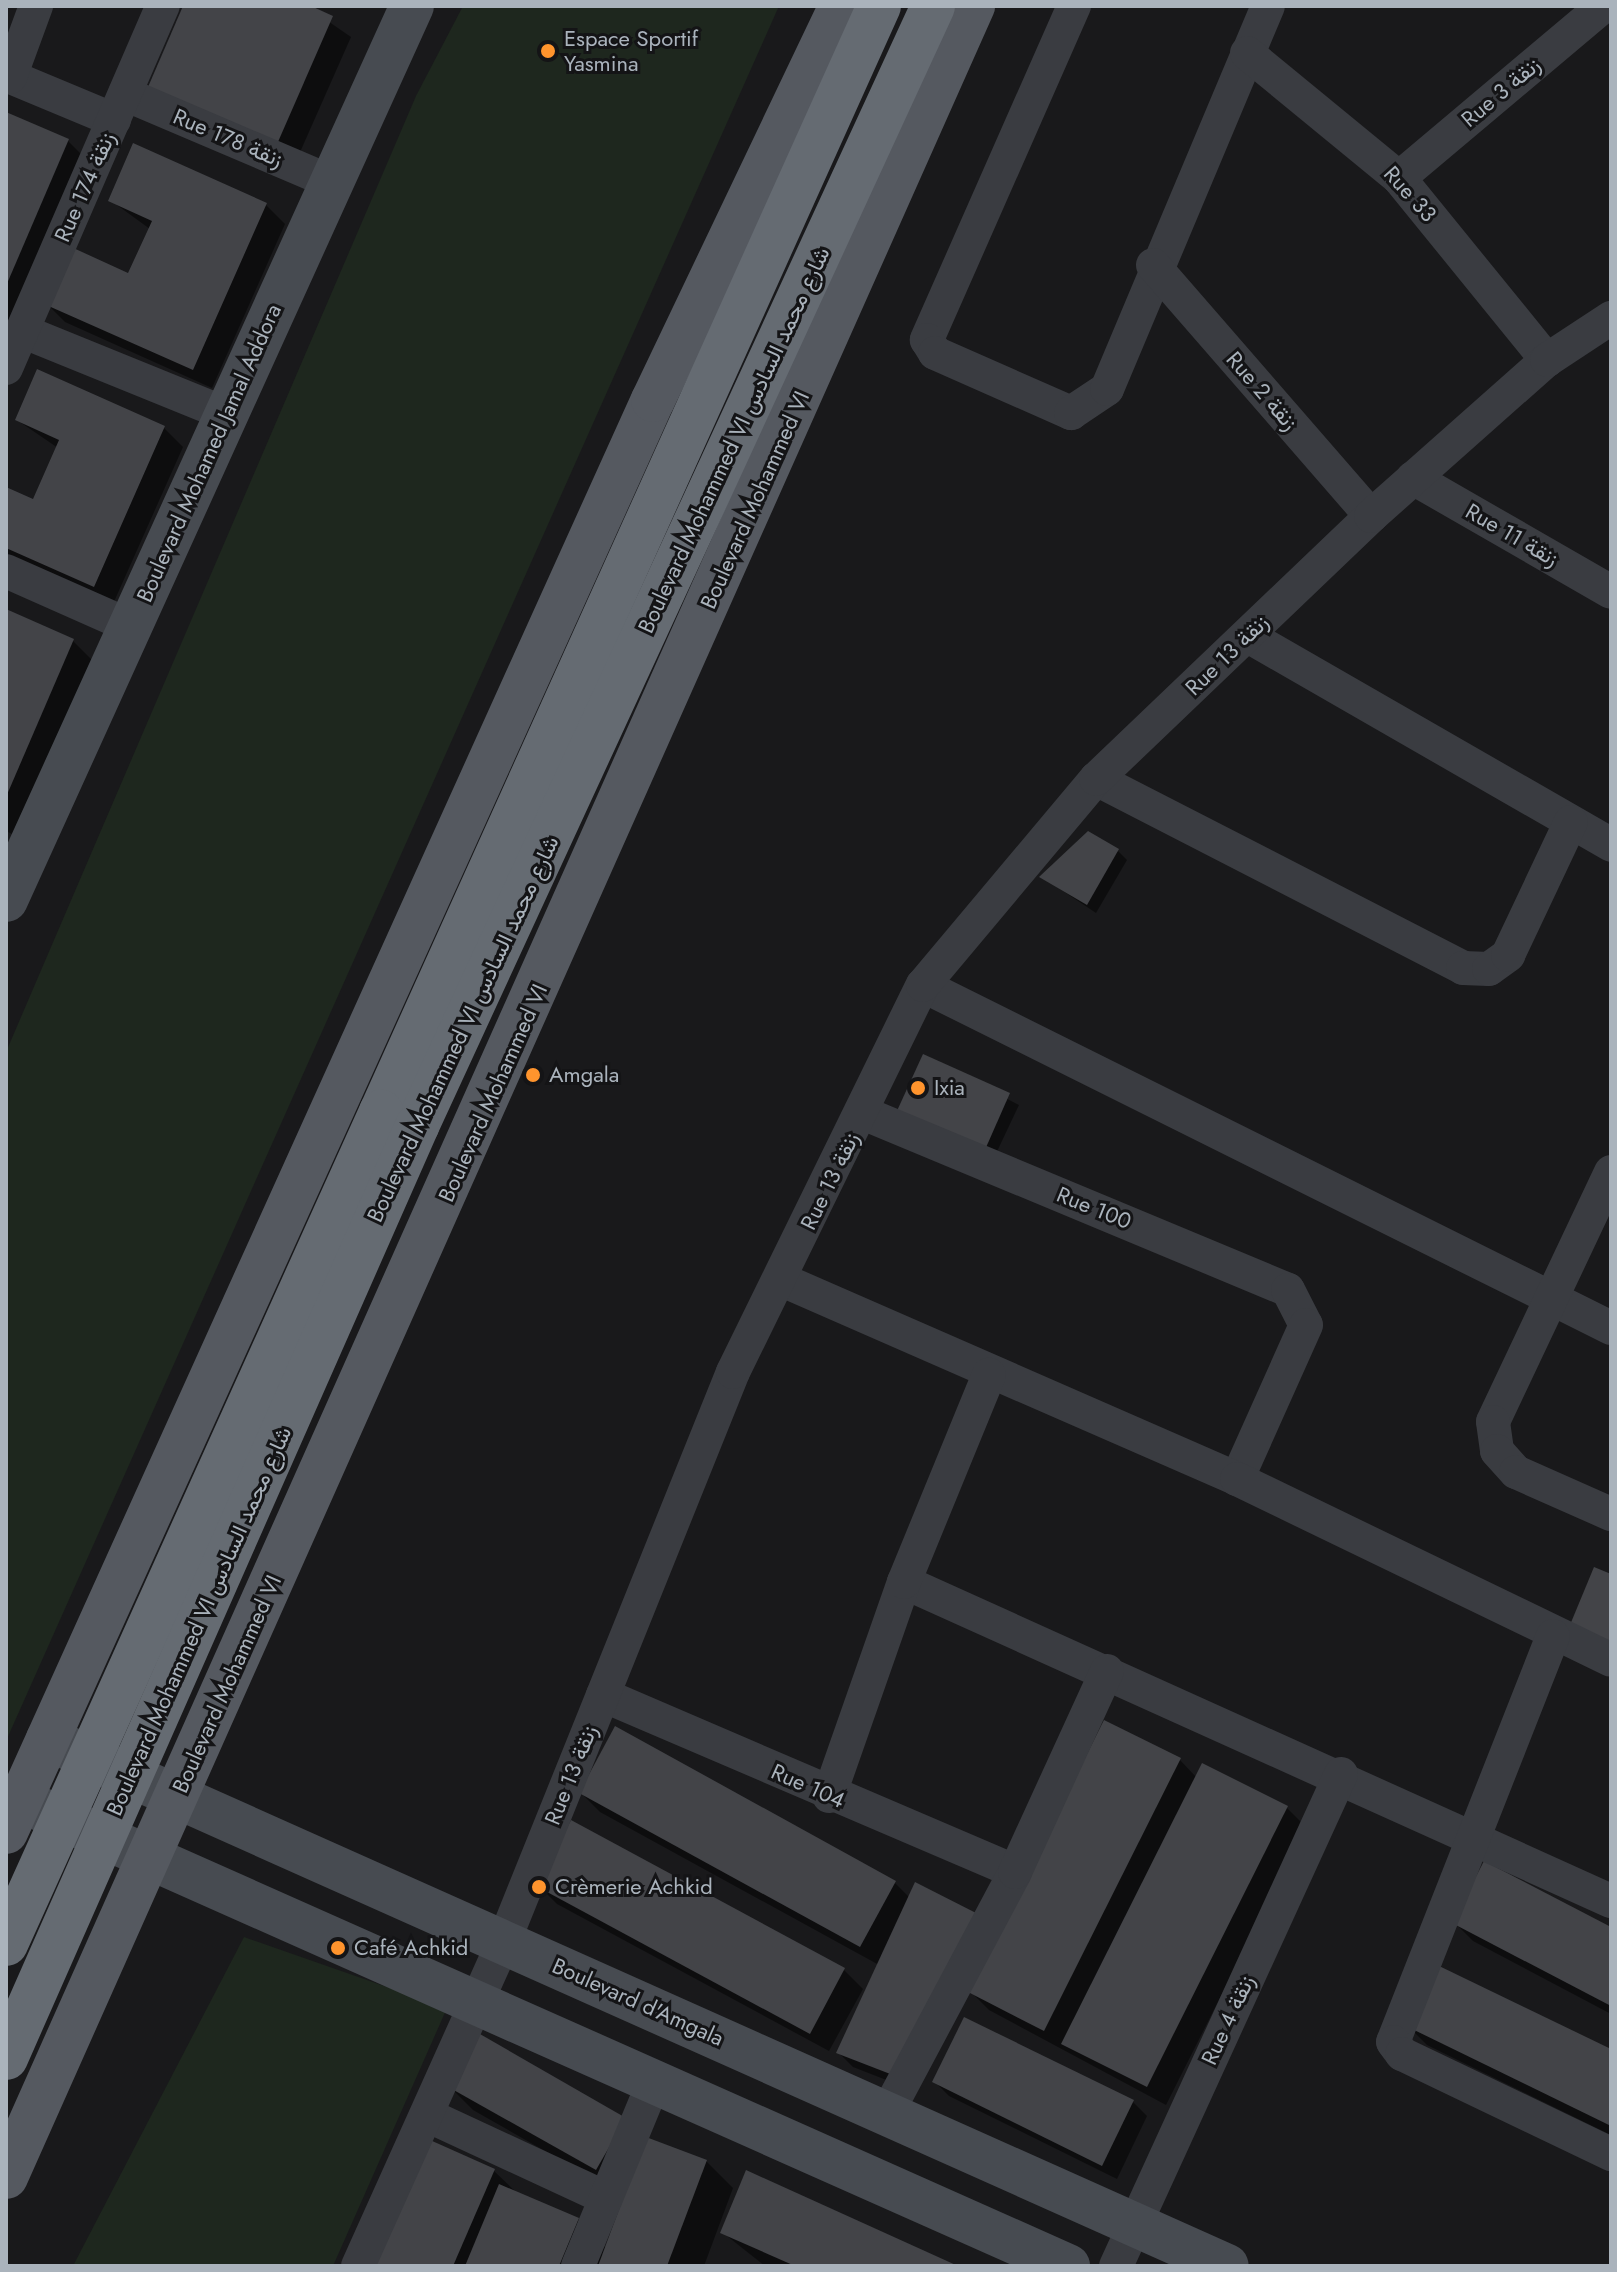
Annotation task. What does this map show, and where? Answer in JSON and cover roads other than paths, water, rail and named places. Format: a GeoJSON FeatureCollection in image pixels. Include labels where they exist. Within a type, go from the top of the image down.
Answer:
{"type":"FeatureCollection","features":[{"type":"Feature","properties":{"kind":"highway","name":"Boulevard Mohammed VI شارع محمد السادس"},"geometry":{"type":"LineString","coordinates":[[6,2058],[399,1119],[879,6]]}},
{"type":"Feature","properties":{"kind":"highway","name":"Boulevard Mohammed VI شارع محمد السادس"},"geometry":{"type":"LineString","coordinates":[[6,1944],[933,6]]}},
{"type":"Feature","properties":{"kind":"main road"},"geometry":{"type":"LineString","coordinates":[[13,1816],[653,400],[841,6]]}},
{"type":"Feature","properties":{"kind":"main road","name":"Boulevard Mohammed VI"},"geometry":{"type":"LineString","coordinates":[[6,2177],[973,6]]}},
{"type":"Feature","properties":{"kind":"street"},"geometry":{"type":"LineString","coordinates":[[8,76],[36,6]]}},
{"type":"Feature","properties":{"kind":"street","name":"Rue 174 زنقة"},"geometry":{"type":"LineString","coordinates":[[6,368],[163,6]]}},
{"type":"Feature","properties":{"kind":"street"},"geometry":{"type":"LineString","coordinates":[[1074,6],[928,346],[1071,413],[1092,406],[1107,389],[1153,265],[1268,6]]}},
{"type":"Feature","properties":{"kind":"street","name":"Rue 3 زنقة"},"geometry":{"type":"LineString","coordinates":[[1399,178],[1603,6]]}},
{"type":"Feature","properties":{"kind":"street","name":"Boulevard Mohamed Jamal Addora"},"geometry":{"type":"LineString","coordinates":[[6,900],[331,182],[403,9]]}},
{"type":"Feature","properties":{"kind":"street","name":"Rue 33"},"geometry":{"type":"LineString","coordinates":[[1247,53],[1399,178],[1547,360]]}},
{"type":"Feature","properties":{"kind":"street","name":"Rue 178 زنقة"},"geometry":{"type":"LineString","coordinates":[[8,76],[119,107],[331,182]]}},
{"type":"Feature","properties":{"kind":"street","name":"Rue 2 زنقة"},"geometry":{"type":"LineString","coordinates":[[1153,265],[1371,516]]}},
{"type":"Feature","properties":{"kind":"street","name":"Rue 13 زنقة"},"geometry":{"type":"LineString","coordinates":[[358,2266],[504,1941],[733,1372],[928,988],[1011,873],[1096,779],[1413,478],[1547,360],[1607,327]]}},
{"type":"Feature","properties":{"kind":"street"},"geometry":{"type":"LineString","coordinates":[[22,331],[226,414]]}},
{"type":"Feature","properties":{"kind":"street","name":"Rue 11 زنقة"},"geometry":{"type":"LineString","coordinates":[[1413,478],[1611,592]]}},
{"type":"Feature","properties":{"kind":"street"},"geometry":{"type":"LineString","coordinates":[[6,571],[130,626]]}},
{"type":"Feature","properties":{"kind":"street"},"geometry":{"type":"LineString","coordinates":[[1248,636],[1611,845]]}},
{"type":"Feature","properties":{"kind":"street"},"geometry":{"type":"LineString","coordinates":[[1096,779],[1463,968],[1489,969],[1508,955],[1571,822]]}},
{"type":"Feature","properties":{"kind":"street"},"geometry":{"type":"LineString","coordinates":[[928,988],[1553,1302],[1611,1328]]}},
{"type":"Feature","properties":{"kind":"street","name":"Rue 100"},"geometry":{"type":"LineString","coordinates":[[863,1113],[1269,1279],[1294,1298],[1306,1325],[1237,1479]]}},
{"type":"Feature","properties":{"kind":"street"},"geometry":{"type":"LineString","coordinates":[[1608,1189],[1493,1422],[1497,1451],[1516,1472],[1611,1514]]}},
{"type":"Feature","properties":{"kind":"street"},"geometry":{"type":"LineString","coordinates":[[782,1280],[989,1375],[1237,1479],[1553,1636],[1611,1660]]}},
{"type":"Feature","properties":{"kind":"street"},"geometry":{"type":"LineString","coordinates":[[829,1796],[904,1582],[989,1375]]}},
{"type":"Feature","properties":{"kind":"street"},"geometry":{"type":"LineString","coordinates":[[904,1582],[1341,1774],[1611,1901]]}},
{"type":"Feature","properties":{"kind":"street"},"geometry":{"type":"LineString","coordinates":[[1553,1636],[1472,1834],[1393,2042],[1402,2054],[1611,2154]]}},
{"type":"Feature","properties":{"kind":"street"},"geometry":{"type":"LineString","coordinates":[[886,2115],[1015,1872],[1107,1671]]}},
{"type":"Feature","properties":{"kind":"street","name":"Rue 104"},"geometry":{"type":"LineString","coordinates":[[603,1695],[829,1796],[1015,1872]]}},
{"type":"Feature","properties":{"kind":"street","name":"Boulevard d'Amgala"},"geometry":{"type":"LineString","coordinates":[[48,1739],[1227,2266]]}},
{"type":"Feature","properties":{"kind":"street","name":"Rue 4 زنقة"},"geometry":{"type":"LineString","coordinates":[[1116,2266],[1341,1774]]}},
{"type":"Feature","properties":{"kind":"street"},"geometry":{"type":"LineString","coordinates":[[13,1816],[149,1860],[1068,2266]]}},
{"type":"Feature","properties":{"kind":"street"},"geometry":{"type":"LineString","coordinates":[[578,2266],[654,2082]]}},
{"type":"Feature","properties":{"kind":"street"},"geometry":{"type":"LineString","coordinates":[[427,2115],[606,2198]]}},
{"type":"Feature","properties":{"kind":"place","name":"Espace Sportif Yasmina"},"geometry":{"type":"Point","coordinates":[548,51]}},
{"type":"Feature","properties":{"kind":"place","name":"Amgala"},"geometry":{"type":"Point","coordinates":[533,1075]}},
{"type":"Feature","properties":{"kind":"place","name":"Ixia"},"geometry":{"type":"Point","coordinates":[918,1088]}},
{"type":"Feature","properties":{"kind":"place","name":"Crèmerie Achkid"},"geometry":{"type":"Point","coordinates":[539,1887]}},
{"type":"Feature","properties":{"kind":"place","name":"Café Achkid"},"geometry":{"type":"Point","coordinates":[338,1948]}}]}
